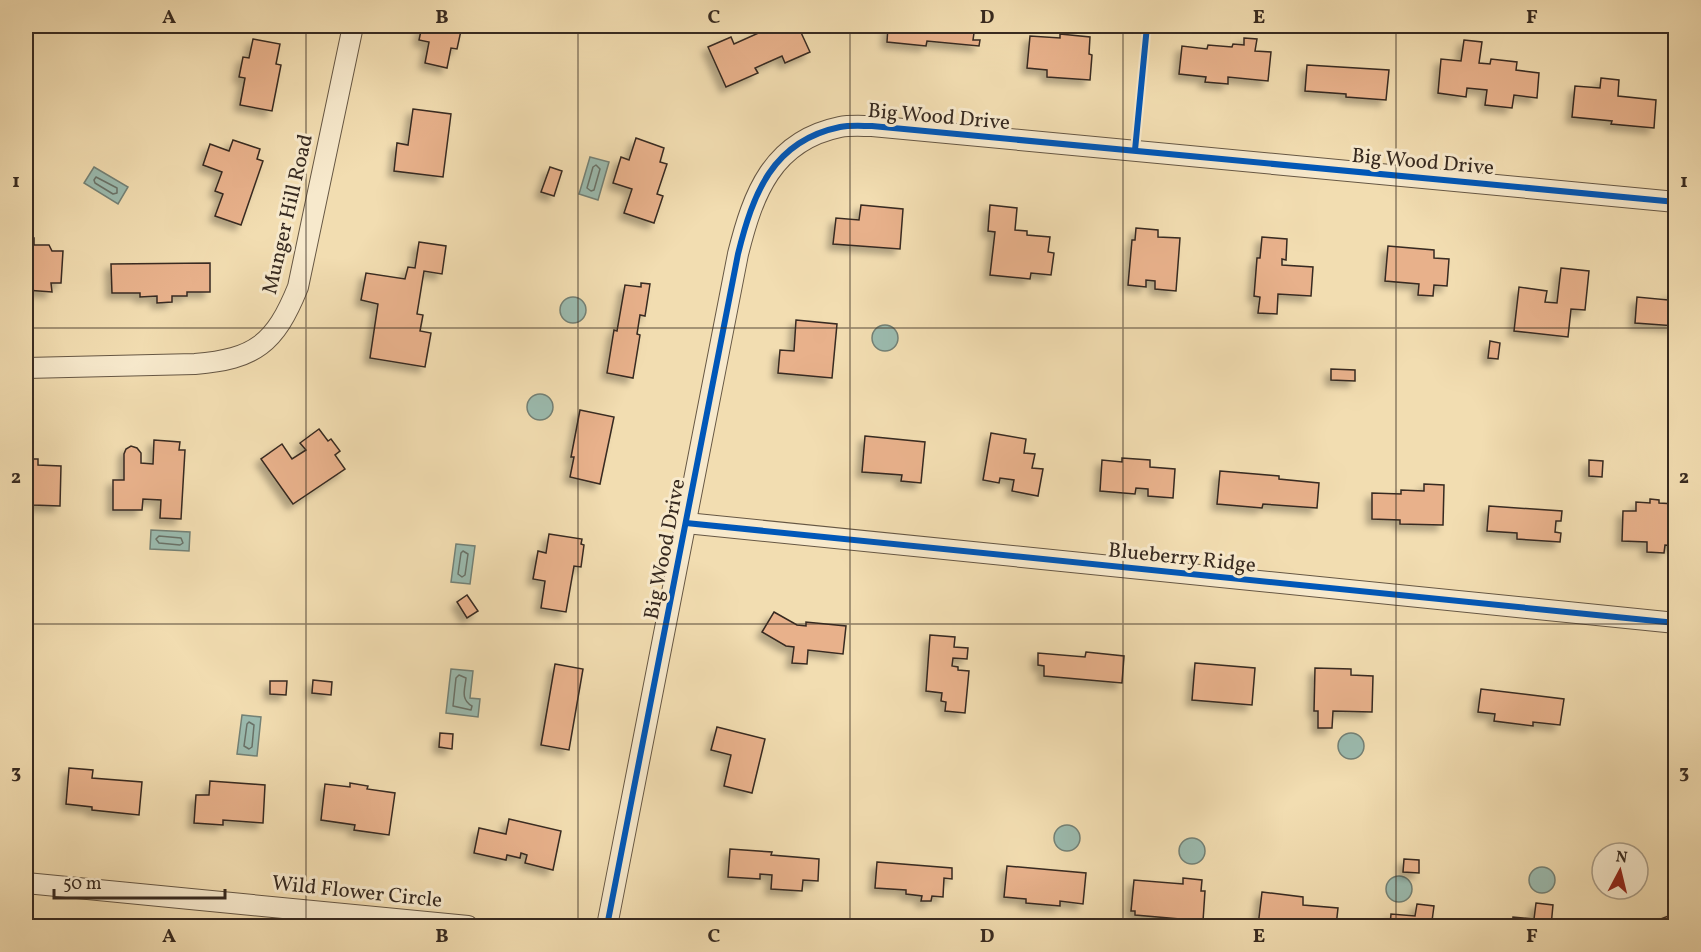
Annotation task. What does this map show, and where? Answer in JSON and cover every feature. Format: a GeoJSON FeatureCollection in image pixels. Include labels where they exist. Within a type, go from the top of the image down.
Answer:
{"type":"FeatureCollection","features":[{"type":"Feature","properties":{"kind":"street","name":"Munger Hill Road"},"geometry":{"type":"LineString","coordinates":[[26,368],[222,362],[243,356],[260,346],[278,328],[298,287],[353,26]]}},
{"type":"Feature","properties":{"kind":"street","name":"Big Wood Drive"},"geometry":{"type":"LineString","coordinates":[[607,927],[738,254],[746,222],[757,194],[772,166],[794,147],[815,135],[840,127],[882,127],[1676,202]]}},
{"type":"Feature","properties":{"kind":"street","name":"Blueberry Ridge"},"geometry":{"type":"LineString","coordinates":[[686,523],[1676,623]]}},
{"type":"Feature","properties":{"kind":"street","name":"Wild Flower Circle"},"geometry":{"type":"LineString","coordinates":[[26,883],[468,927]]}},
{"type":"Feature","properties":{"kind":"water"},"geometry":{"type":"Polygon","coordinates":[[[590,157],[609,162],[598,200],[579,194],[590,157]]]}},
{"type":"Feature","properties":{"kind":"water"},"geometry":{"type":"Polygon","coordinates":[[[94,167],[128,187],[118,204],[84,183],[94,167]]]}},
{"type":"Feature","properties":{"kind":"water"},"geometry":{"type":"Polygon","coordinates":[[[573,297],[582,301],[586,310],[582,319],[573,323],[564,319],[560,310],[564,301],[573,297]]]}},
{"type":"Feature","properties":{"kind":"water"},"geometry":{"type":"Polygon","coordinates":[[[885,325],[894,329],[898,338],[894,347],[885,351],[876,347],[872,338],[876,329],[885,325]]]}},
{"type":"Feature","properties":{"kind":"water"},"geometry":{"type":"Polygon","coordinates":[[[540,394],[549,398],[553,407],[549,416],[540,420],[531,416],[527,407],[531,398],[540,394]]]}},
{"type":"Feature","properties":{"kind":"water"},"geometry":{"type":"Polygon","coordinates":[[[151,530],[190,532],[189,551],[150,549],[151,530]]]}},
{"type":"Feature","properties":{"kind":"water"},"geometry":{"type":"Polygon","coordinates":[[[456,544],[475,546],[470,584],[451,582],[456,544]]]}},
{"type":"Feature","properties":{"kind":"water"},"geometry":{"type":"Polygon","coordinates":[[[451,669],[473,671],[470,698],[480,699],[478,717],[446,713],[451,669]]]}},
{"type":"Feature","properties":{"kind":"water"},"geometry":{"type":"Polygon","coordinates":[[[242,715],[261,717],[257,756],[237,754],[242,715]]]}},
{"type":"Feature","properties":{"kind":"water"},"geometry":{"type":"Polygon","coordinates":[[[1351,733],[1360,737],[1364,746],[1360,755],[1351,759],[1342,755],[1338,746],[1342,737],[1351,733]]]}},
{"type":"Feature","properties":{"kind":"water"},"geometry":{"type":"Polygon","coordinates":[[[1067,825],[1076,829],[1080,838],[1076,847],[1067,851],[1058,847],[1054,838],[1058,829],[1067,825]]]}},
{"type":"Feature","properties":{"kind":"water"},"geometry":{"type":"Polygon","coordinates":[[[1192,838],[1201,842],[1205,851],[1201,860],[1192,864],[1183,860],[1179,851],[1183,842],[1192,838]]]}},
{"type":"Feature","properties":{"kind":"water"},"geometry":{"type":"Polygon","coordinates":[[[1542,867],[1551,871],[1555,880],[1551,889],[1542,893],[1533,889],[1529,880],[1533,871],[1542,867]]]}},
{"type":"Feature","properties":{"kind":"water"},"geometry":{"type":"Polygon","coordinates":[[[1399,876],[1408,880],[1412,889],[1408,898],[1399,902],[1390,898],[1386,889],[1390,880],[1399,876]]]}},
{"type":"Feature","properties":{"kind":"building"},"geometry":{"type":"Polygon","coordinates":[[[422,26],[462,26],[457,49],[451,48],[447,68],[425,63],[429,42],[419,40],[422,26]]]}},
{"type":"Feature","properties":{"kind":"building"},"geometry":{"type":"Polygon","coordinates":[[[771,26],[798,26],[810,52],[785,63],[782,56],[755,68],[758,73],[726,87],[708,47],[731,37],[734,44],[771,26]]]}},
{"type":"Feature","properties":{"kind":"building"},"geometry":{"type":"Polygon","coordinates":[[[888,26],[975,26],[973,40],[980,40],[979,46],[927,41],[926,46],[887,42],[888,26]]]}},
{"type":"Feature","properties":{"kind":"building"},"geometry":{"type":"Polygon","coordinates":[[[1060,34],[1090,37],[1089,54],[1092,55],[1090,80],[1047,77],[1047,70],[1027,68],[1030,36],[1060,38],[1060,34]]]}},
{"type":"Feature","properties":{"kind":"building"},"geometry":{"type":"Polygon","coordinates":[[[1244,38],[1257,39],[1255,51],[1271,52],[1268,81],[1228,77],[1228,84],[1205,82],[1206,77],[1179,74],[1182,46],[1207,49],[1208,45],[1232,47],[1233,44],[1244,45],[1244,38]]]}},
{"type":"Feature","properties":{"kind":"building"},"geometry":{"type":"Polygon","coordinates":[[[253,39],[280,44],[276,64],[281,65],[272,111],[240,105],[245,78],[239,77],[243,57],[249,58],[253,39]]]}},
{"type":"Feature","properties":{"kind":"building"},"geometry":{"type":"Polygon","coordinates":[[[1464,40],[1482,42],[1479,63],[1490,64],[1491,59],[1517,62],[1516,70],[1539,73],[1537,98],[1514,95],[1512,108],[1485,105],[1487,90],[1467,88],[1466,97],[1438,93],[1441,59],[1461,61],[1464,40]]]}},
{"type":"Feature","properties":{"kind":"building"},"geometry":{"type":"Polygon","coordinates":[[[1307,65],[1389,70],[1386,100],[1305,91],[1307,65]]]}},
{"type":"Feature","properties":{"kind":"building"},"geometry":{"type":"Polygon","coordinates":[[[1601,78],[1619,80],[1618,96],[1656,100],[1654,128],[1572,117],[1575,86],[1600,88],[1601,78]]]}},
{"type":"Feature","properties":{"kind":"building"},"geometry":{"type":"Polygon","coordinates":[[[413,109],[451,114],[443,177],[394,171],[397,143],[408,145],[413,109]]]}},
{"type":"Feature","properties":{"kind":"building"},"geometry":{"type":"Polygon","coordinates":[[[636,138],[664,148],[660,162],[667,164],[657,194],[663,196],[654,223],[624,213],[632,189],[613,183],[621,157],[629,160],[636,138]]]}},
{"type":"Feature","properties":{"kind":"building"},"geometry":{"type":"Polygon","coordinates":[[[233,140],[260,149],[257,159],[263,161],[241,225],[215,216],[223,194],[215,191],[222,172],[203,165],[210,144],[229,151],[233,140]]]}},
{"type":"Feature","properties":{"kind":"building"},"geometry":{"type":"Polygon","coordinates":[[[550,167],[562,171],[554,196],[541,192],[550,167]]]}},
{"type":"Feature","properties":{"kind":"building"},"geometry":{"type":"Polygon","coordinates":[[[861,205],[903,209],[900,249],[833,244],[836,218],[859,220],[861,205]]]}},
{"type":"Feature","properties":{"kind":"building"},"geometry":{"type":"Polygon","coordinates":[[[990,205],[1017,208],[1015,230],[1027,231],[1027,235],[1050,237],[1048,252],[1054,253],[1051,275],[1031,273],[1030,279],[990,275],[995,232],[988,231],[990,205]]]}},
{"type":"Feature","properties":{"kind":"building"},"geometry":{"type":"Polygon","coordinates":[[[1136,228],[1158,230],[1158,237],[1180,238],[1176,291],[1155,289],[1155,281],[1146,280],[1146,287],[1128,285],[1132,240],[1135,240],[1136,228]]]}},
{"type":"Feature","properties":{"kind":"building"},"geometry":{"type":"Polygon","coordinates":[[[1262,237],[1287,239],[1286,260],[1282,259],[1282,265],[1313,267],[1311,296],[1278,294],[1277,314],[1258,313],[1260,297],[1254,296],[1257,258],[1260,258],[1262,237]]]}},
{"type":"Feature","properties":{"kind":"building"},"geometry":{"type":"Polygon","coordinates":[[[26,238],[34,238],[34,245],[49,245],[52,251],[63,251],[61,283],[51,283],[52,292],[26,290],[26,238]]]}},
{"type":"Feature","properties":{"kind":"building"},"geometry":{"type":"Polygon","coordinates":[[[419,242],[446,246],[442,274],[424,271],[417,314],[423,315],[420,331],[431,333],[425,367],[370,358],[378,304],[361,300],[366,273],[405,279],[408,267],[415,268],[419,242]]]}},
{"type":"Feature","properties":{"kind":"building"},"geometry":{"type":"Polygon","coordinates":[[[1388,246],[1434,250],[1434,258],[1449,259],[1447,286],[1434,285],[1433,296],[1418,295],[1419,284],[1385,281],[1388,246]]]}},
{"type":"Feature","properties":{"kind":"building"},"geometry":{"type":"Polygon","coordinates":[[[210,263],[210,292],[187,292],[187,296],[172,296],[172,302],[157,303],[157,296],[140,297],[140,293],[112,293],[111,264],[210,263]]]}},
{"type":"Feature","properties":{"kind":"building"},"geometry":{"type":"Polygon","coordinates":[[[1561,268],[1589,271],[1585,310],[1571,309],[1568,337],[1514,331],[1519,287],[1547,291],[1545,302],[1557,303],[1561,268]]]}},
{"type":"Feature","properties":{"kind":"building"},"geometry":{"type":"Polygon","coordinates":[[[641,283],[650,284],[645,316],[640,315],[637,334],[640,335],[633,378],[607,373],[625,285],[641,287],[641,283]]]}},
{"type":"Feature","properties":{"kind":"building"},"geometry":{"type":"Polygon","coordinates":[[[1669,293],[1676,294],[1676,326],[1635,323],[1637,297],[1668,300],[1669,293]]]}},
{"type":"Feature","properties":{"kind":"building"},"geometry":{"type":"Polygon","coordinates":[[[796,320],[837,324],[832,378],[778,373],[780,350],[794,351],[796,320]]]}},
{"type":"Feature","properties":{"kind":"building"},"geometry":{"type":"Polygon","coordinates":[[[1490,341],[1500,343],[1498,359],[1488,358],[1490,341]]]}},
{"type":"Feature","properties":{"kind":"building"},"geometry":{"type":"Polygon","coordinates":[[[1331,369],[1355,370],[1355,381],[1331,380],[1331,369]]]}},
{"type":"Feature","properties":{"kind":"building"},"geometry":{"type":"Polygon","coordinates":[[[580,410],[614,417],[600,484],[570,477],[574,457],[571,457],[580,410]]]}},
{"type":"Feature","properties":{"kind":"building"},"geometry":{"type":"Polygon","coordinates":[[[319,429],[340,451],[335,455],[345,469],[293,504],[261,459],[282,444],[292,459],[306,450],[300,443],[319,429]]]}},
{"type":"Feature","properties":{"kind":"building"},"geometry":{"type":"Polygon","coordinates":[[[991,433],[1026,439],[1024,453],[1035,454],[1032,468],[1043,469],[1038,496],[1012,491],[1014,480],[1000,478],[999,483],[983,480],[991,433]]]}},
{"type":"Feature","properties":{"kind":"building"},"geometry":{"type":"Polygon","coordinates":[[[865,436],[925,442],[921,483],[901,481],[902,475],[862,472],[865,436]]]}},
{"type":"Feature","properties":{"kind":"building"},"geometry":{"type":"Polygon","coordinates":[[[154,440],[180,442],[179,450],[185,450],[181,519],[160,518],[161,500],[143,499],[142,510],[113,510],[113,480],[124,480],[126,449],[131,446],[137,448],[141,453],[141,463],[153,464],[154,440]]]}},
{"type":"Feature","properties":{"kind":"building"},"geometry":{"type":"Polygon","coordinates":[[[1122,458],[1150,460],[1150,467],[1175,469],[1173,498],[1148,496],[1148,489],[1136,488],[1135,494],[1100,491],[1102,460],[1122,462],[1122,458]]]}},
{"type":"Feature","properties":{"kind":"building"},"geometry":{"type":"Polygon","coordinates":[[[26,459],[38,459],[38,465],[61,466],[60,506],[33,505],[33,493],[26,493],[26,459]]]}},
{"type":"Feature","properties":{"kind":"building"},"geometry":{"type":"Polygon","coordinates":[[[1589,460],[1603,461],[1602,477],[1589,476],[1589,460]]]}},
{"type":"Feature","properties":{"kind":"building"},"geometry":{"type":"Polygon","coordinates":[[[1220,471],[1279,476],[1279,479],[1319,483],[1317,508],[1263,504],[1262,508],[1217,504],[1220,471]]]}},
{"type":"Feature","properties":{"kind":"building"},"geometry":{"type":"Polygon","coordinates":[[[1424,484],[1444,485],[1443,525],[1400,524],[1400,520],[1372,519],[1372,493],[1401,494],[1401,490],[1424,491],[1424,484]]]}},
{"type":"Feature","properties":{"kind":"building"},"geometry":{"type":"Polygon","coordinates":[[[1650,499],[1659,500],[1659,503],[1676,504],[1676,546],[1665,545],[1664,553],[1647,552],[1647,542],[1622,541],[1623,511],[1636,511],[1636,502],[1650,503],[1650,499]]]}},
{"type":"Feature","properties":{"kind":"building"},"geometry":{"type":"Polygon","coordinates":[[[1489,506],[1562,511],[1561,521],[1556,521],[1555,532],[1561,533],[1560,542],[1517,539],[1517,533],[1487,531],[1489,506]]]}},
{"type":"Feature","properties":{"kind":"building"},"geometry":{"type":"Polygon","coordinates":[[[549,534],[582,539],[581,544],[584,545],[581,567],[574,566],[566,612],[541,608],[545,581],[533,579],[538,551],[546,553],[549,534]]]}},
{"type":"Feature","properties":{"kind":"building"},"geometry":{"type":"Polygon","coordinates":[[[467,595],[478,611],[467,618],[457,602],[467,595]]]}},
{"type":"Feature","properties":{"kind":"building"},"geometry":{"type":"Polygon","coordinates":[[[774,612],[797,625],[806,626],[806,622],[846,626],[843,654],[808,650],[807,664],[792,663],[794,647],[786,646],[762,632],[774,612]]]}},
{"type":"Feature","properties":{"kind":"building"},"geometry":{"type":"Polygon","coordinates":[[[930,635],[955,637],[954,647],[968,648],[967,659],[953,658],[952,666],[958,667],[958,670],[969,671],[965,713],[945,711],[946,702],[941,701],[942,693],[926,691],[930,635]]]}},
{"type":"Feature","properties":{"kind":"building"},"geometry":{"type":"Polygon","coordinates":[[[1086,652],[1124,656],[1122,683],[1044,676],[1044,666],[1038,665],[1038,653],[1085,657],[1086,652]]]}},
{"type":"Feature","properties":{"kind":"building"},"geometry":{"type":"Polygon","coordinates":[[[1195,663],[1255,668],[1252,705],[1192,700],[1195,663]]]}},
{"type":"Feature","properties":{"kind":"building"},"geometry":{"type":"Polygon","coordinates":[[[555,664],[583,669],[569,750],[541,745],[555,664]]]}},
{"type":"Feature","properties":{"kind":"building"},"geometry":{"type":"Polygon","coordinates":[[[1315,668],[1351,669],[1351,675],[1373,676],[1372,712],[1333,711],[1332,728],[1318,728],[1318,711],[1314,711],[1315,668]]]}},
{"type":"Feature","properties":{"kind":"building"},"geometry":{"type":"Polygon","coordinates":[[[313,680],[332,682],[331,695],[312,693],[313,680]]]}},
{"type":"Feature","properties":{"kind":"building"},"geometry":{"type":"Polygon","coordinates":[[[270,681],[287,681],[286,695],[270,694],[270,681]]]}},
{"type":"Feature","properties":{"kind":"building"},"geometry":{"type":"Polygon","coordinates":[[[1481,689],[1564,699],[1560,725],[1533,722],[1533,726],[1494,721],[1495,714],[1478,712],[1481,689]]]}},
{"type":"Feature","properties":{"kind":"building"},"geometry":{"type":"Polygon","coordinates":[[[717,727],[765,739],[752,793],[724,786],[731,755],[711,750],[717,727]]]}},
{"type":"Feature","properties":{"kind":"building"},"geometry":{"type":"Polygon","coordinates":[[[440,733],[453,734],[452,749],[439,747],[440,733]]]}},
{"type":"Feature","properties":{"kind":"building"},"geometry":{"type":"Polygon","coordinates":[[[69,768],[93,770],[92,778],[142,782],[139,815],[92,810],[92,807],[66,804],[69,768]]]}},
{"type":"Feature","properties":{"kind":"building"},"geometry":{"type":"Polygon","coordinates":[[[210,781],[265,785],[263,823],[223,820],[223,825],[194,823],[196,795],[209,795],[210,781]]]}},
{"type":"Feature","properties":{"kind":"building"},"geometry":{"type":"Polygon","coordinates":[[[350,783],[368,786],[367,789],[395,793],[389,835],[354,830],[355,825],[321,820],[325,784],[350,787],[350,783]]]}},
{"type":"Feature","properties":{"kind":"building"},"geometry":{"type":"Polygon","coordinates":[[[509,819],[561,831],[553,870],[525,863],[527,855],[521,853],[520,858],[507,855],[506,860],[474,853],[479,828],[506,834],[509,819]]]}},
{"type":"Feature","properties":{"kind":"building"},"geometry":{"type":"Polygon","coordinates":[[[730,849],[819,859],[818,881],[803,880],[802,891],[771,889],[772,875],[760,874],[760,879],[728,877],[730,849]]]}},
{"type":"Feature","properties":{"kind":"building"},"geometry":{"type":"Polygon","coordinates":[[[1404,859],[1419,860],[1419,873],[1403,872],[1404,859]]]}},
{"type":"Feature","properties":{"kind":"building"},"geometry":{"type":"Polygon","coordinates":[[[877,862],[952,868],[952,879],[944,878],[943,897],[932,896],[931,901],[921,901],[922,896],[906,894],[906,890],[875,888],[877,862]]]}},
{"type":"Feature","properties":{"kind":"building"},"geometry":{"type":"Polygon","coordinates":[[[1007,866],[1086,873],[1083,904],[1060,901],[1060,906],[1026,903],[1026,899],[1004,897],[1007,866]]]}},
{"type":"Feature","properties":{"kind":"building"},"geometry":{"type":"Polygon","coordinates":[[[1183,878],[1202,880],[1201,891],[1205,891],[1203,921],[1135,915],[1135,911],[1131,911],[1134,880],[1183,884],[1183,878]]]}},
{"type":"Feature","properties":{"kind":"building"},"geometry":{"type":"Polygon","coordinates":[[[1262,892],[1303,897],[1303,905],[1338,908],[1336,926],[1258,926],[1262,892]]]}},
{"type":"Feature","properties":{"kind":"building"},"geometry":{"type":"Polygon","coordinates":[[[1536,903],[1553,905],[1551,926],[1512,926],[1513,917],[1534,919],[1536,903]]]}},
{"type":"Feature","properties":{"kind":"building"},"geometry":{"type":"Polygon","coordinates":[[[1417,904],[1434,906],[1432,921],[1470,926],[1390,926],[1391,914],[1415,916],[1417,904]]]}},
{"type":"Feature","properties":{"kind":"building"},"geometry":{"type":"Polygon","coordinates":[[[1676,913],[1676,926],[1645,925],[1676,913]]]}},
{"type":"Feature","properties":{"kind":"cycle path"},"geometry":{"type":"LineString","coordinates":[[1135,150],[1147,26]]}},
{"type":"Feature","properties":{"kind":"cycle path"},"geometry":{"type":"LineString","coordinates":[[607,926],[738,254],[759,191],[769,173],[797,144],[817,134],[840,127],[872,126],[1676,202]]}},
{"type":"Feature","properties":{"kind":"cycle path"},"geometry":{"type":"LineString","coordinates":[[686,523],[1676,623]]}}]}
